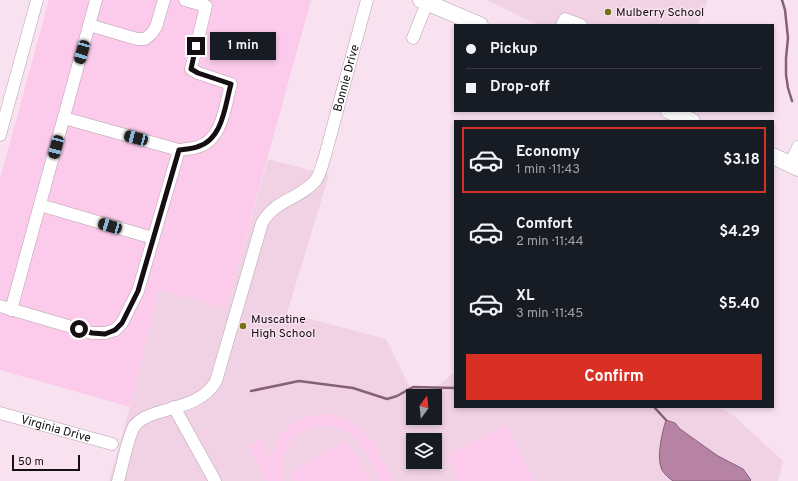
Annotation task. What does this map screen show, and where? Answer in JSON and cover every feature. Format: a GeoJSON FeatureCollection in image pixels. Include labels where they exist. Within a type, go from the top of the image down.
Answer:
{"type":"FeatureCollection","features":[{"type":"Feature","properties":{"kind":"main road"},"geometry":{"type":"LineString","coordinates":[[424,1],[478,24]]}},
{"type":"Feature","properties":{"kind":"main road"},"geometry":{"type":"LineString","coordinates":[[672,112],[690,120]]}},
{"type":"Feature","properties":{"kind":"main road"},"geometry":{"type":"LineString","coordinates":[[774,156],[794,166]]}},
{"type":"Feature","properties":{"kind":"street"},"geometry":{"type":"LineString","coordinates":[[0,134],[38,0]]}},
{"type":"Feature","properties":{"kind":"street"},"geometry":{"type":"LineString","coordinates":[[96,0],[40,206],[6,308],[92,333],[105,334],[115,330],[122,323],[138,291],[179,150]]}},
{"type":"Feature","properties":{"kind":"street"},"geometry":{"type":"LineString","coordinates":[[89,25],[137,39],[145,39],[156,27],[164,0]]}},
{"type":"Feature","properties":{"kind":"street"},"geometry":{"type":"LineString","coordinates":[[64,118],[179,150],[198,147],[212,140],[220,124],[231,84],[198,73],[191,69],[206,6],[185,0]]}},
{"type":"Feature","properties":{"kind":"street","name":"Bonnie Drive"},"geometry":{"type":"LineString","coordinates":[[118,481],[131,433],[136,424],[149,415],[200,398],[213,387],[218,376],[262,223],[272,210],[279,204],[304,190],[316,179],[325,156],[367,0]]}},
{"type":"Feature","properties":{"kind":"street"},"geometry":{"type":"LineString","coordinates":[[413,38],[424,1]]}},
{"type":"Feature","properties":{"kind":"street"},"geometry":{"type":"LineString","coordinates":[[562,24],[565,19],[578,24]]}},
{"type":"Feature","properties":{"kind":"street"},"geometry":{"type":"LineString","coordinates":[[794,166],[798,147]]}},
{"type":"Feature","properties":{"kind":"street"},"geometry":{"type":"LineString","coordinates":[[40,206],[153,238]]}},
{"type":"Feature","properties":{"kind":"street"},"geometry":{"type":"LineString","coordinates":[[174,407],[215,481]]}},
{"type":"Feature","properties":{"kind":"street","name":"Virginia Drive"},"geometry":{"type":"LineString","coordinates":[[0,413],[112,444]]}},
{"type":"Feature","properties":{"kind":"shaded area"},"geometry":{"type":"Polygon","coordinates":[[[49,0],[311,0],[226,308],[159,290],[130,407],[0,370],[0,179],[49,0]]]}},
{"type":"Feature","properties":{"kind":"shaded area","name":"Mulberry School"},"geometry":{"type":"Polygon","coordinates":[[[487,0],[708,0],[698,24],[536,24],[487,0]]]}},
{"type":"Feature","properties":{"kind":"shaded area","name":"Muscatine High School"},"geometry":{"type":"Polygon","coordinates":[[[268,159],[329,175],[287,313],[386,339],[411,389],[406,389],[406,425],[442,425],[442,389],[434,389],[454,373],[454,408],[720,408],[733,415],[783,461],[778,481],[109,481],[130,407],[159,290],[226,308],[268,159]]]}},
{"type":"Feature","properties":{"kind":"shaded area"},"geometry":{"type":"Polygon","coordinates":[[[322,414],[337,416],[359,427],[375,446],[394,481],[381,481],[358,442],[348,433],[335,427],[322,426],[310,428],[299,434],[291,443],[285,454],[282,467],[284,481],[268,481],[248,447],[259,438],[270,460],[278,442],[288,428],[303,418],[322,414]]]}},
{"type":"Feature","properties":{"kind":"shaded area"},"geometry":{"type":"Polygon","coordinates":[[[666,420],[675,423],[680,429],[718,456],[743,469],[751,480],[673,481],[666,475],[660,465],[661,438],[666,420]]]}},
{"type":"Feature","properties":{"kind":"shaded area"},"geometry":{"type":"Polygon","coordinates":[[[506,425],[534,481],[460,481],[447,455],[506,425]]]}},
{"type":"Feature","properties":{"kind":"shaded area"},"geometry":{"type":"Polygon","coordinates":[[[346,440],[370,481],[294,481],[289,473],[346,440]]]}},
{"type":"Feature","properties":{"kind":"waterway"},"geometry":{"type":"LineString","coordinates":[[782,0],[785,10],[788,38],[786,75],[792,101]]}},
{"type":"Feature","properties":{"kind":"waterway"},"geometry":{"type":"LineString","coordinates":[[251,391],[299,381],[353,388],[387,399],[397,396],[413,387],[454,388]]}},
{"type":"Feature","properties":{"kind":"waterway"},"geometry":{"type":"LineString","coordinates":[[655,408],[666,420]]}},
{"type":"Feature","properties":{"kind":"place","name":"Mulberry School"},"geometry":{"type":"Point","coordinates":[608,12]}},
{"type":"Feature","properties":{"kind":"place","name":"Muscatine High School"},"geometry":{"type":"Point","coordinates":[243,326]}},
{"type":"Feature","properties":{"kind":"route"},"geometry":{"type":"LineString","coordinates":[[79,329],[92,333],[105,334],[115,330],[122,323],[138,291],[179,150],[198,147],[212,140],[220,124],[231,84],[198,73],[191,69],[196,46]]}}]}
